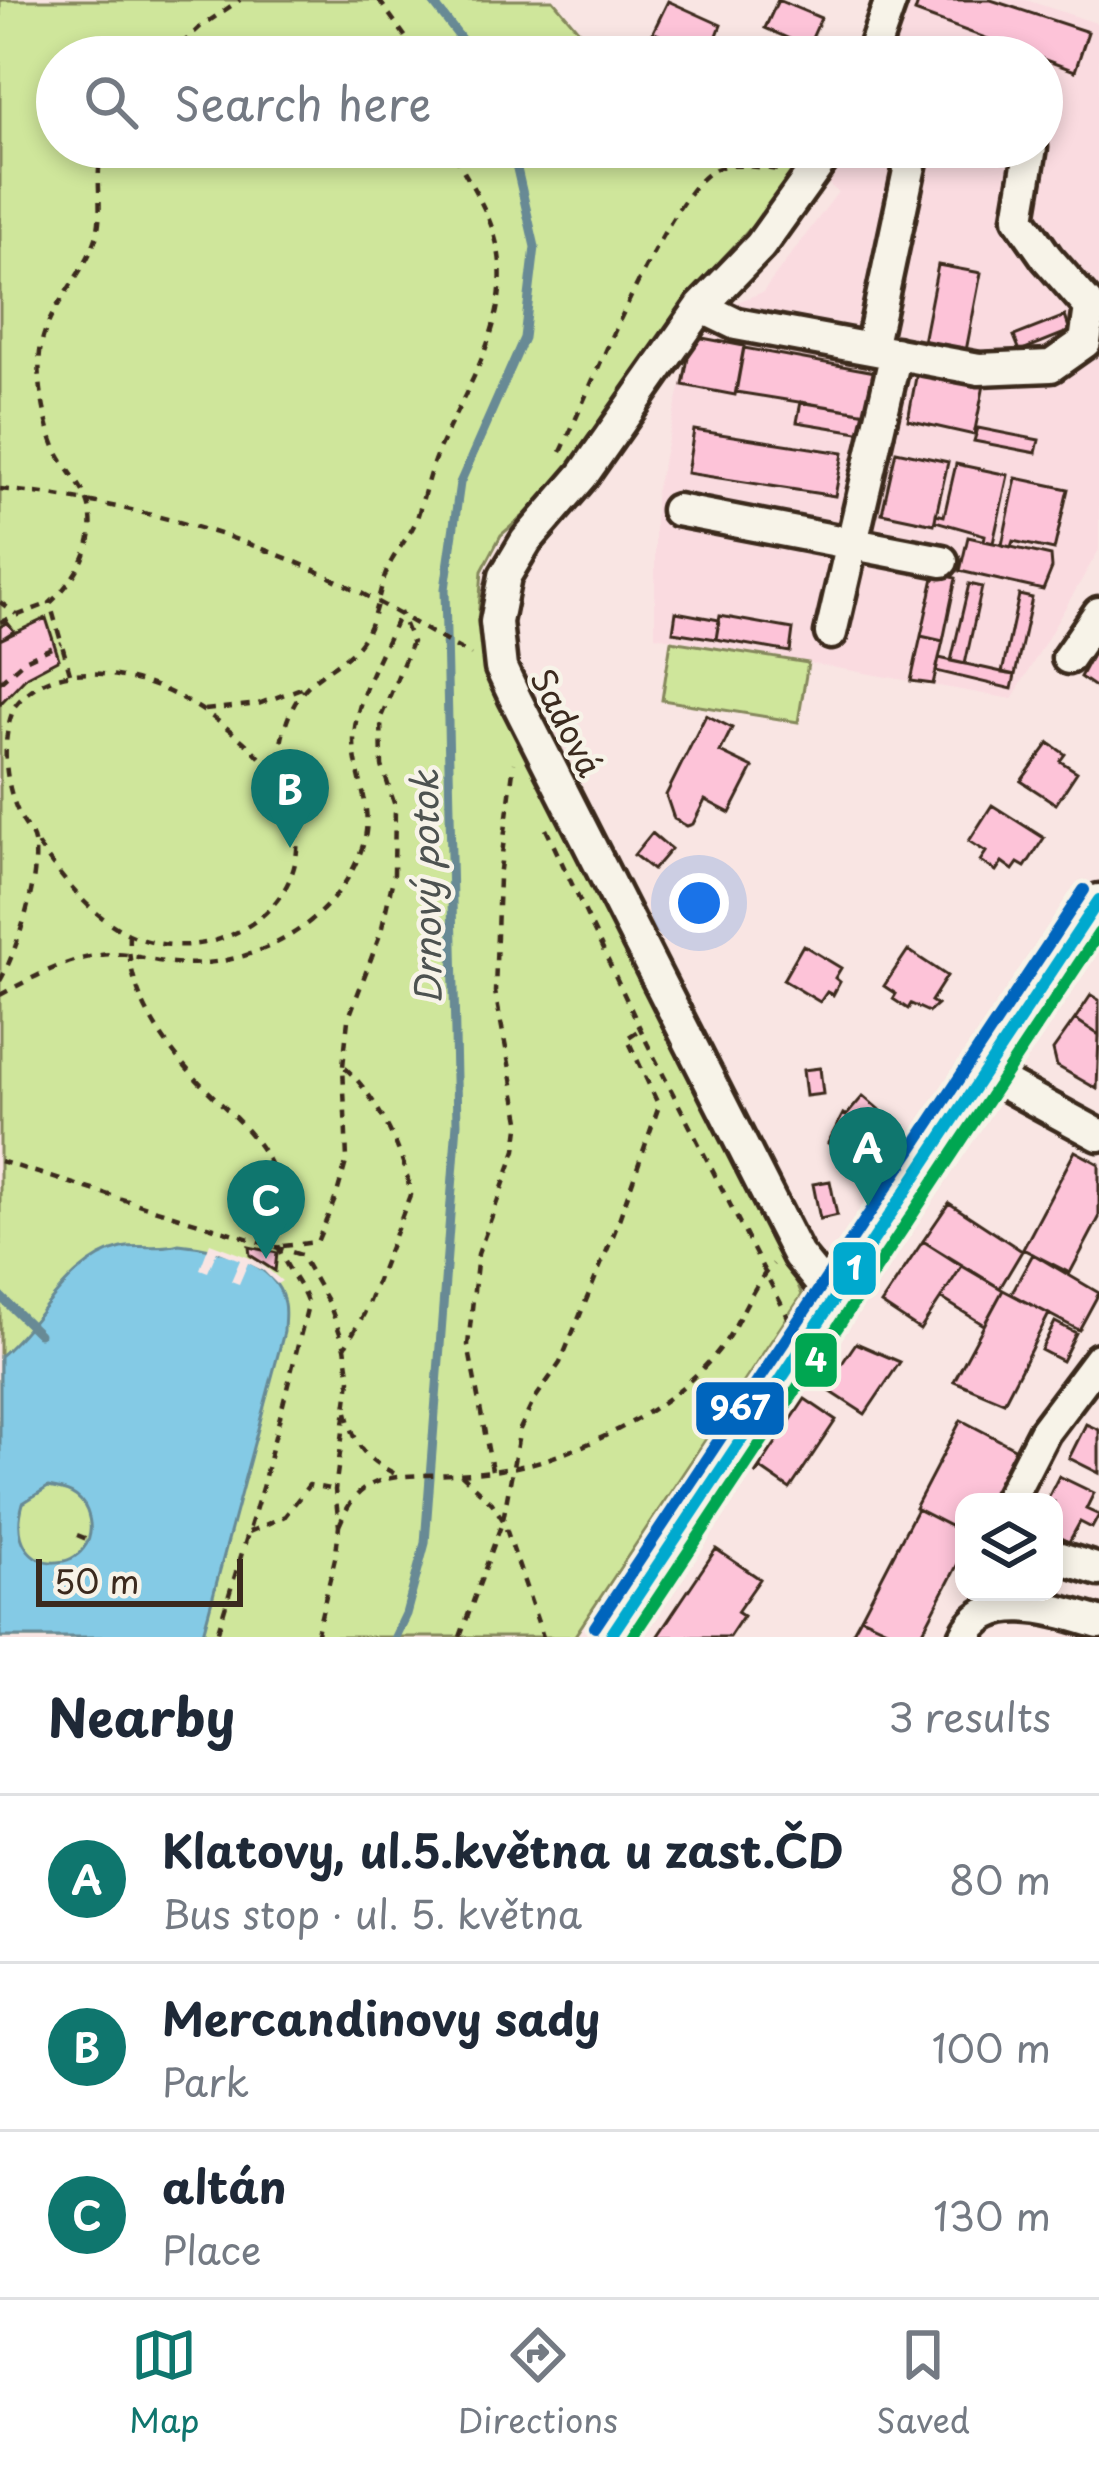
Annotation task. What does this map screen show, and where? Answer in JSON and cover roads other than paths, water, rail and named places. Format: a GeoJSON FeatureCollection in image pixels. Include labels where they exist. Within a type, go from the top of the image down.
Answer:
{"type":"FeatureCollection","features":[{"type":"Feature","properties":{"kind":"street"},"geometry":{"type":"LineString","coordinates":[[878,36],[891,0]]}},
{"type":"Feature","properties":{"kind":"street","name":"Sadová"},"geometry":{"type":"LineString","coordinates":[[816,168],[760,246],[701,307],[583,475],[526,541],[505,576],[496,622],[501,668],[515,698],[798,1255],[836,1302]]}},
{"type":"Feature","properties":{"kind":"street"},"geometry":{"type":"LineString","coordinates":[[831,633],[852,543],[911,168]]}},
{"type":"Feature","properties":{"kind":"street"},"geometry":{"type":"LineString","coordinates":[[701,307],[736,323],[979,369],[1051,366],[1085,342],[1090,307],[1019,218],[1027,168]]}},
{"type":"Feature","properties":{"kind":"street"},"geometry":{"type":"LineString","coordinates":[[677,510],[942,561]]}},
{"type":"Feature","properties":{"kind":"street"},"geometry":{"type":"LineString","coordinates":[[1068,658],[1099,614]]}},
{"type":"Feature","properties":{"kind":"street"},"geometry":{"type":"LineString","coordinates":[[610,1637],[1099,900]]}},
{"type":"Feature","properties":{"kind":"street"},"geometry":{"type":"LineString","coordinates":[[987,1074],[1099,1136]]}},
{"type":"Feature","properties":{"kind":"street"},"geometry":{"type":"LineString","coordinates":[[1013,1493],[1044,1432],[1099,1359]]}},
{"type":"Feature","properties":{"kind":"street"},"geometry":{"type":"LineString","coordinates":[[1063,1559],[1099,1570]]}},
{"type":"Feature","properties":{"kind":"street"},"geometry":{"type":"LineString","coordinates":[[973,1615],[1031,1607],[1082,1625]]}},
{"type":"Feature","properties":{"kind":"water"},"geometry":{"type":"Polygon","coordinates":[[[122,1248],[209,1249],[257,1266],[279,1288],[285,1306],[284,1332],[202,1637],[0,1637],[0,1356],[86,1265],[122,1248]],[[48,1487],[23,1503],[20,1530],[27,1548],[39,1559],[55,1562],[83,1548],[90,1532],[80,1500],[48,1487]]]}},
{"type":"Feature","properties":{"kind":"waterway","name":"Drnový potok"},"geometry":{"type":"LineString","coordinates":[[431,0],[459,36]]}},
{"type":"Feature","properties":{"kind":"waterway","name":"Drnový potok"},"geometry":{"type":"LineString","coordinates":[[395,1637],[425,1543],[457,1123],[445,589],[460,483],[524,338],[535,247],[517,168]]}},
{"type":"Feature","properties":{"kind":"waterway"},"geometry":{"type":"LineString","coordinates":[[0,1296],[39,1334]]}},
{"type":"Feature","properties":{"kind":"place","name":"Mercandinovy sady"},"geometry":{"type":"Point","coordinates":[290,848]}},
{"type":"Feature","properties":{"kind":"place","name":"Klatovy, ul.5.května u zast.ČD"},"geometry":{"type":"Point","coordinates":[868,1206]}},
{"type":"Feature","properties":{"kind":"place","name":"altán"},"geometry":{"type":"Point","coordinates":[266,1259]}}]}
